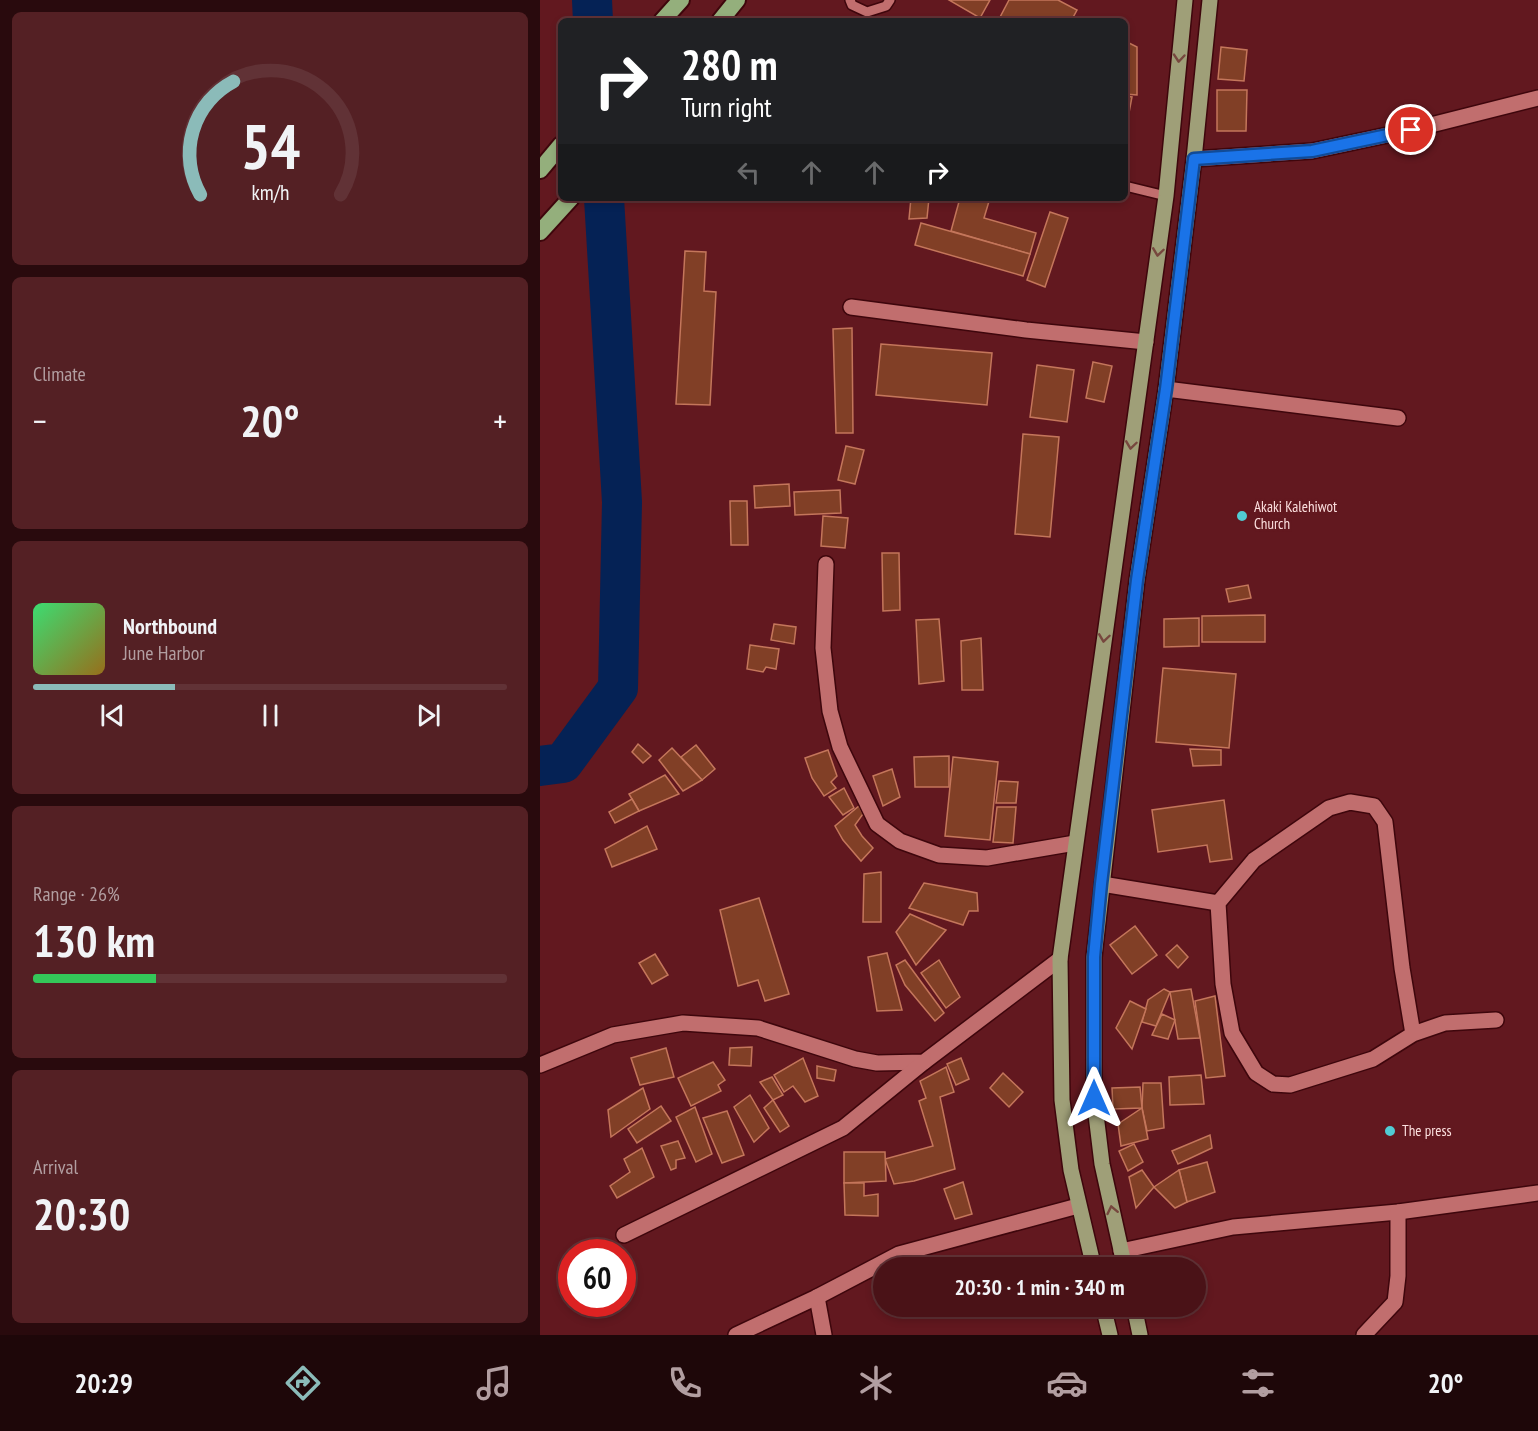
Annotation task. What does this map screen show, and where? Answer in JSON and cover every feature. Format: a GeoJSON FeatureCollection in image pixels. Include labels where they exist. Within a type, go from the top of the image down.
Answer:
{"type":"FeatureCollection","features":[{"type":"Feature","properties":{"kind":"highway"},"geometry":{"type":"LineString","coordinates":[[665,18],[681,0]]}},
{"type":"Feature","properties":{"kind":"highway"},"geometry":{"type":"LineString","coordinates":[[722,18],[737,0]]}},
{"type":"Feature","properties":{"kind":"highway"},"geometry":{"type":"LineString","coordinates":[[542,167],[558,148]]}},
{"type":"Feature","properties":{"kind":"highway"},"geometry":{"type":"LineString","coordinates":[[540,232],[568,201]]}},
{"type":"Feature","properties":{"kind":"main road"},"geometry":{"type":"LineString","coordinates":[[1091,1257],[1078,1206],[1062,1100],[1060,959],[1166,196],[1185,0]]}},
{"type":"Feature","properties":{"kind":"main road"},"geometry":{"type":"LineString","coordinates":[[1122,1257],[1102,1164],[1094,1098],[1094,957],[1137,580],[1166,389],[1194,159],[1210,0]]}},
{"type":"Feature","properties":{"kind":"main road"},"geometry":{"type":"LineString","coordinates":[[1106,1317],[1110,1335]]}},
{"type":"Feature","properties":{"kind":"main road"},"geometry":{"type":"LineString","coordinates":[[1136,1317],[1140,1335]]}},
{"type":"Feature","properties":{"kind":"street"},"geometry":{"type":"LineString","coordinates":[[1194,159],[1312,151],[1411,130],[1538,98]]}},
{"type":"Feature","properties":{"kind":"street"},"geometry":{"type":"LineString","coordinates":[[850,307],[1026,330],[1146,342]]}},
{"type":"Feature","properties":{"kind":"street"},"geometry":{"type":"LineString","coordinates":[[1166,389],[1398,418]]}},
{"type":"Feature","properties":{"kind":"street"},"geometry":{"type":"LineString","coordinates":[[826,564],[823,648],[830,711],[840,747],[877,824],[900,841],[939,855],[987,858],[1075,843]]}},
{"type":"Feature","properties":{"kind":"street"},"geometry":{"type":"LineString","coordinates":[[1413,1034],[1401,968],[1386,822],[1374,806],[1350,802],[1329,808],[1254,860],[1218,903],[1223,984],[1232,1033],[1256,1073],[1273,1084],[1290,1085],[1373,1059],[1413,1034],[1445,1023],[1496,1020]]}},
{"type":"Feature","properties":{"kind":"street"},"geometry":{"type":"LineString","coordinates":[[1101,884],[1218,903]]}},
{"type":"Feature","properties":{"kind":"street"},"geometry":{"type":"LineString","coordinates":[[624,1235],[843,1128],[924,1062],[1060,959]]}},
{"type":"Feature","properties":{"kind":"street"},"geometry":{"type":"LineString","coordinates":[[540,1065],[613,1035],[683,1023],[758,1028],[855,1059],[877,1063],[924,1062]]}},
{"type":"Feature","properties":{"kind":"street"},"geometry":{"type":"LineString","coordinates":[[1121,1251],[1233,1227],[1398,1212],[1538,1193]]}},
{"type":"Feature","properties":{"kind":"street"},"geometry":{"type":"LineString","coordinates":[[736,1335],[817,1297],[899,1254],[1078,1206]]}},
{"type":"Feature","properties":{"kind":"street"},"geometry":{"type":"LineString","coordinates":[[1364,1335],[1395,1302],[1398,1276],[1398,1212]]}},
{"type":"Feature","properties":{"kind":"street"},"geometry":{"type":"LineString","coordinates":[[817,1297],[824,1335]]}},
{"type":"Feature","properties":{"kind":"lane"},"geometry":{"type":"LineString","coordinates":[[850,0],[852,5],[867,12],[886,6],[890,0]]}},
{"type":"Feature","properties":{"kind":"lane"},"geometry":{"type":"LineString","coordinates":[[1128,187],[1166,196]]}},
{"type":"Feature","properties":{"kind":"building"},"geometry":{"type":"Polygon","coordinates":[[[949,0],[990,0],[980,18],[949,0]]]}},
{"type":"Feature","properties":{"kind":"building"},"geometry":{"type":"Polygon","coordinates":[[[1009,0],[1058,0],[1077,10],[1073,18],[1000,18],[1009,0]]]}},
{"type":"Feature","properties":{"kind":"building"},"geometry":{"type":"Polygon","coordinates":[[[1128,42],[1137,47],[1137,95],[1128,94],[1128,42]]]}},
{"type":"Feature","properties":{"kind":"building"},"geometry":{"type":"Polygon","coordinates":[[[1221,47],[1247,50],[1244,81],[1218,79],[1221,47]]]}},
{"type":"Feature","properties":{"kind":"building"},"geometry":{"type":"Polygon","coordinates":[[[1217,90],[1247,90],[1246,131],[1217,131],[1217,90]]]}},
{"type":"Feature","properties":{"kind":"building"},"geometry":{"type":"Polygon","coordinates":[[[1128,96],[1132,97],[1128,118],[1128,96]]]}},
{"type":"Feature","properties":{"kind":"building"},"geometry":{"type":"Polygon","coordinates":[[[911,201],[929,201],[927,218],[909,219],[911,201]]]}},
{"type":"Feature","properties":{"kind":"building"},"geometry":{"type":"Polygon","coordinates":[[[959,201],[989,201],[984,218],[1036,233],[1030,254],[951,231],[959,201]]]}},
{"type":"Feature","properties":{"kind":"building"},"geometry":{"type":"Polygon","coordinates":[[[1050,212],[1068,218],[1045,287],[1027,280],[1050,212]]]}},
{"type":"Feature","properties":{"kind":"building"},"geometry":{"type":"Polygon","coordinates":[[[921,223],[1030,254],[1023,276],[915,245],[921,223]]]}},
{"type":"Feature","properties":{"kind":"building"},"geometry":{"type":"Polygon","coordinates":[[[685,251],[706,252],[704,291],[716,292],[710,405],[676,404],[685,251]]]}},
{"type":"Feature","properties":{"kind":"building"},"geometry":{"type":"Polygon","coordinates":[[[852,328],[853,433],[836,433],[833,329],[852,328]]]}},
{"type":"Feature","properties":{"kind":"building"},"geometry":{"type":"Polygon","coordinates":[[[881,344],[992,353],[987,405],[876,395],[881,344]]]}},
{"type":"Feature","properties":{"kind":"building"},"geometry":{"type":"Polygon","coordinates":[[[1093,362],[1112,366],[1104,402],[1086,398],[1093,362]]]}},
{"type":"Feature","properties":{"kind":"building"},"geometry":{"type":"Polygon","coordinates":[[[1037,365],[1074,370],[1067,422],[1030,417],[1037,365]]]}},
{"type":"Feature","properties":{"kind":"building"},"geometry":{"type":"Polygon","coordinates":[[[1023,434],[1059,437],[1050,537],[1015,534],[1023,434]]]}},
{"type":"Feature","properties":{"kind":"building"},"geometry":{"type":"Polygon","coordinates":[[[846,446],[864,450],[855,484],[838,480],[846,446]]]}},
{"type":"Feature","properties":{"kind":"building"},"geometry":{"type":"Polygon","coordinates":[[[789,484],[790,506],[755,508],[754,486],[789,484]]]}},
{"type":"Feature","properties":{"kind":"building"},"geometry":{"type":"Polygon","coordinates":[[[840,490],[841,513],[795,515],[794,492],[840,490]]]}},
{"type":"Feature","properties":{"kind":"building"},"geometry":{"type":"Polygon","coordinates":[[[730,501],[747,501],[748,545],[731,545],[730,501]]]}},
{"type":"Feature","properties":{"kind":"building"},"geometry":{"type":"Polygon","coordinates":[[[823,516],[848,518],[845,548],[821,546],[823,516]]]}},
{"type":"Feature","properties":{"kind":"building"},"geometry":{"type":"Polygon","coordinates":[[[882,553],[899,553],[900,610],[883,611],[882,553]]]}},
{"type":"Feature","properties":{"kind":"building"},"geometry":{"type":"Polygon","coordinates":[[[1248,585],[1251,598],[1229,602],[1226,589],[1248,585]]]}},
{"type":"Feature","properties":{"kind":"building"},"geometry":{"type":"Polygon","coordinates":[[[1265,615],[1265,642],[1202,642],[1202,616],[1265,615]]]}},
{"type":"Feature","properties":{"kind":"building"},"geometry":{"type":"Polygon","coordinates":[[[1199,618],[1199,646],[1164,647],[1164,619],[1199,618]]]}},
{"type":"Feature","properties":{"kind":"building"},"geometry":{"type":"Polygon","coordinates":[[[939,619],[944,681],[919,684],[916,620],[939,619]]]}},
{"type":"Feature","properties":{"kind":"building"},"geometry":{"type":"Polygon","coordinates":[[[774,624],[796,627],[794,644],[771,640],[774,624]]]}},
{"type":"Feature","properties":{"kind":"building"},"geometry":{"type":"Polygon","coordinates":[[[981,638],[983,690],[962,690],[961,641],[981,638]]]}},
{"type":"Feature","properties":{"kind":"building"},"geometry":{"type":"Polygon","coordinates":[[[750,645],[779,649],[776,669],[766,667],[763,672],[747,669],[750,645]]]}},
{"type":"Feature","properties":{"kind":"building"},"geometry":{"type":"Polygon","coordinates":[[[1163,668],[1236,674],[1229,748],[1156,742],[1163,668]]]}},
{"type":"Feature","properties":{"kind":"building"},"geometry":{"type":"Polygon","coordinates":[[[638,744],[651,756],[643,763],[632,752],[638,744]]]}},
{"type":"Feature","properties":{"kind":"building"},"geometry":{"type":"Polygon","coordinates":[[[696,745],[715,769],[702,780],[681,757],[696,745]]]}},
{"type":"Feature","properties":{"kind":"building"},"geometry":{"type":"Polygon","coordinates":[[[672,748],[702,780],[683,791],[659,760],[672,748]]]}},
{"type":"Feature","properties":{"kind":"building"},"geometry":{"type":"Polygon","coordinates":[[[1190,749],[1221,750],[1221,765],[1193,766],[1190,749]]]}},
{"type":"Feature","properties":{"kind":"building"},"geometry":{"type":"Polygon","coordinates":[[[828,750],[837,776],[831,782],[836,788],[824,796],[812,778],[805,758],[828,750]]]}},
{"type":"Feature","properties":{"kind":"building"},"geometry":{"type":"Polygon","coordinates":[[[949,756],[949,787],[915,787],[914,757],[949,756]]]}},
{"type":"Feature","properties":{"kind":"building"},"geometry":{"type":"Polygon","coordinates":[[[953,757],[998,762],[990,840],[945,836],[953,757]]]}},
{"type":"Feature","properties":{"kind":"building"},"geometry":{"type":"Polygon","coordinates":[[[892,769],[900,797],[883,806],[873,776],[892,769]]]}},
{"type":"Feature","properties":{"kind":"building"},"geometry":{"type":"Polygon","coordinates":[[[665,775],[679,794],[639,811],[629,794],[665,775]]]}},
{"type":"Feature","properties":{"kind":"building"},"geometry":{"type":"Polygon","coordinates":[[[999,781],[1018,782],[1016,803],[996,803],[999,781]]]}},
{"type":"Feature","properties":{"kind":"building"},"geometry":{"type":"Polygon","coordinates":[[[844,788],[854,808],[843,815],[829,797],[844,788]]]}},
{"type":"Feature","properties":{"kind":"building"},"geometry":{"type":"Polygon","coordinates":[[[632,799],[639,811],[615,823],[609,812],[632,799]]]}},
{"type":"Feature","properties":{"kind":"building"},"geometry":{"type":"Polygon","coordinates":[[[1224,800],[1232,859],[1210,862],[1207,845],[1158,852],[1152,810],[1224,800]]]}},
{"type":"Feature","properties":{"kind":"building"},"geometry":{"type":"Polygon","coordinates":[[[859,806],[863,814],[855,825],[873,848],[861,861],[843,840],[835,826],[859,806]]]}},
{"type":"Feature","properties":{"kind":"building"},"geometry":{"type":"Polygon","coordinates":[[[997,807],[1016,807],[1013,843],[993,842],[997,807]]]}},
{"type":"Feature","properties":{"kind":"building"},"geometry":{"type":"Polygon","coordinates":[[[647,826],[657,849],[612,867],[605,849],[647,826]]]}},
{"type":"Feature","properties":{"kind":"building"},"geometry":{"type":"Polygon","coordinates":[[[881,872],[881,922],[863,922],[864,874],[881,872]]]}},
{"type":"Feature","properties":{"kind":"building"},"geometry":{"type":"Polygon","coordinates":[[[924,883],[977,893],[978,911],[969,911],[963,925],[909,908],[924,883]]]}},
{"type":"Feature","properties":{"kind":"building"},"geometry":{"type":"Polygon","coordinates":[[[759,898],[789,994],[765,1001],[758,980],[738,986],[720,910],[759,898]]]}},
{"type":"Feature","properties":{"kind":"building"},"geometry":{"type":"Polygon","coordinates":[[[910,914],[946,930],[916,965],[896,932],[910,914]]]}},
{"type":"Feature","properties":{"kind":"building"},"geometry":{"type":"Polygon","coordinates":[[[1135,926],[1157,955],[1132,974],[1110,945],[1135,926]]]}},
{"type":"Feature","properties":{"kind":"building"},"geometry":{"type":"Polygon","coordinates":[[[1177,945],[1188,957],[1178,968],[1166,955],[1177,945]]]}},
{"type":"Feature","properties":{"kind":"building"},"geometry":{"type":"Polygon","coordinates":[[[887,953],[902,1010],[877,1011],[868,957],[887,953]]]}},
{"type":"Feature","properties":{"kind":"building"},"geometry":{"type":"Polygon","coordinates":[[[655,954],[668,975],[652,984],[639,963],[655,954]]]}},
{"type":"Feature","properties":{"kind":"building"},"geometry":{"type":"Polygon","coordinates":[[[905,960],[944,1013],[935,1021],[905,985],[896,965],[905,960]]]}},
{"type":"Feature","properties":{"kind":"building"},"geometry":{"type":"Polygon","coordinates":[[[939,960],[960,997],[946,1008],[921,973],[939,960]]]}},
{"type":"Feature","properties":{"kind":"building"},"geometry":{"type":"Polygon","coordinates":[[[1164,989],[1170,992],[1156,1026],[1142,1022],[1148,1000],[1164,989]]]}},
{"type":"Feature","properties":{"kind":"building"},"geometry":{"type":"Polygon","coordinates":[[[1191,989],[1200,1038],[1178,1039],[1170,992],[1191,989]]]}},
{"type":"Feature","properties":{"kind":"building"},"geometry":{"type":"Polygon","coordinates":[[[1215,996],[1225,1076],[1206,1078],[1195,1001],[1215,996]]]}},
{"type":"Feature","properties":{"kind":"building"},"geometry":{"type":"Polygon","coordinates":[[[1130,1001],[1146,1009],[1132,1049],[1116,1028],[1130,1001]]]}},
{"type":"Feature","properties":{"kind":"building"},"geometry":{"type":"Polygon","coordinates":[[[1162,1014],[1175,1020],[1168,1039],[1152,1035],[1162,1014]]]}},
{"type":"Feature","properties":{"kind":"building"},"geometry":{"type":"Polygon","coordinates":[[[752,1047],[751,1066],[729,1065],[730,1048],[752,1047]]]}},
{"type":"Feature","properties":{"kind":"building"},"geometry":{"type":"Polygon","coordinates":[[[666,1048],[674,1077],[640,1085],[631,1058],[666,1048]]]}},
{"type":"Feature","properties":{"kind":"building"},"geometry":{"type":"Polygon","coordinates":[[[803,1058],[818,1096],[805,1102],[793,1086],[784,1092],[774,1075],[803,1058]]]}},
{"type":"Feature","properties":{"kind":"building"},"geometry":{"type":"Polygon","coordinates":[[[961,1058],[969,1079],[956,1085],[947,1064],[961,1058]]]}},
{"type":"Feature","properties":{"kind":"building"},"geometry":{"type":"Polygon","coordinates":[[[713,1062],[725,1080],[718,1085],[721,1091],[691,1106],[678,1078],[713,1062]]]}},
{"type":"Feature","properties":{"kind":"building"},"geometry":{"type":"Polygon","coordinates":[[[817,1066],[836,1070],[834,1081],[817,1078],[817,1066]]]}},
{"type":"Feature","properties":{"kind":"building"},"geometry":{"type":"Polygon","coordinates":[[[946,1067],[954,1092],[940,1097],[955,1169],[914,1181],[894,1184],[885,1159],[933,1146],[919,1101],[926,1098],[920,1081],[946,1067]]]}},
{"type":"Feature","properties":{"kind":"building"},"geometry":{"type":"Polygon","coordinates":[[[1003,1073],[1023,1092],[1009,1107],[990,1088],[1003,1073]]]}},
{"type":"Feature","properties":{"kind":"building"},"geometry":{"type":"Polygon","coordinates":[[[1201,1075],[1204,1104],[1170,1105],[1169,1077],[1201,1075]]]}},
{"type":"Feature","properties":{"kind":"building"},"geometry":{"type":"Polygon","coordinates":[[[772,1077],[783,1095],[773,1100],[760,1082],[772,1077]]]}},
{"type":"Feature","properties":{"kind":"building"},"geometry":{"type":"Polygon","coordinates":[[[1143,1083],[1161,1083],[1164,1128],[1147,1131],[1142,1108],[1143,1083]]]}},
{"type":"Feature","properties":{"kind":"building"},"geometry":{"type":"Polygon","coordinates":[[[1140,1087],[1142,1108],[1113,1109],[1112,1088],[1140,1087]]]}},
{"type":"Feature","properties":{"kind":"building"},"geometry":{"type":"Polygon","coordinates":[[[643,1088],[650,1109],[611,1137],[608,1110],[643,1088]]]}},
{"type":"Feature","properties":{"kind":"building"},"geometry":{"type":"Polygon","coordinates":[[[750,1095],[769,1128],[754,1142],[734,1107],[750,1095]]]}},
{"type":"Feature","properties":{"kind":"building"},"geometry":{"type":"Polygon","coordinates":[[[773,1100],[789,1126],[780,1132],[764,1108],[773,1100]]]}},
{"type":"Feature","properties":{"kind":"building"},"geometry":{"type":"Polygon","coordinates":[[[661,1106],[671,1121],[637,1143],[628,1129],[661,1106]]]}},
{"type":"Feature","properties":{"kind":"building"},"geometry":{"type":"Polygon","coordinates":[[[695,1107],[712,1154],[696,1162],[676,1117],[695,1107]]]}},
{"type":"Feature","properties":{"kind":"building"},"geometry":{"type":"Polygon","coordinates":[[[1142,1108],[1148,1139],[1121,1146],[1118,1124],[1142,1108]]]}},
{"type":"Feature","properties":{"kind":"building"},"geometry":{"type":"Polygon","coordinates":[[[727,1111],[744,1155],[722,1163],[703,1118],[727,1111]]]}},
{"type":"Feature","properties":{"kind":"building"},"geometry":{"type":"Polygon","coordinates":[[[1210,1135],[1212,1148],[1178,1164],[1172,1151],[1210,1135]]]}},
{"type":"Feature","properties":{"kind":"building"},"geometry":{"type":"Polygon","coordinates":[[[678,1141],[685,1158],[676,1160],[676,1168],[671,1170],[661,1146],[678,1141]]]}},
{"type":"Feature","properties":{"kind":"building"},"geometry":{"type":"Polygon","coordinates":[[[1134,1144],[1143,1162],[1128,1171],[1119,1151],[1134,1144]]]}},
{"type":"Feature","properties":{"kind":"building"},"geometry":{"type":"Polygon","coordinates":[[[642,1148],[654,1177],[617,1198],[610,1186],[630,1172],[624,1159],[642,1148]]]}},
{"type":"Feature","properties":{"kind":"building"},"geometry":{"type":"Polygon","coordinates":[[[844,1152],[885,1152],[886,1181],[844,1183],[844,1152]]]}},
{"type":"Feature","properties":{"kind":"building"},"geometry":{"type":"Polygon","coordinates":[[[1207,1162],[1215,1192],[1187,1202],[1179,1170],[1207,1162]]]}},
{"type":"Feature","properties":{"kind":"building"},"geometry":{"type":"Polygon","coordinates":[[[1142,1170],[1154,1187],[1136,1208],[1129,1177],[1142,1170]]]}},
{"type":"Feature","properties":{"kind":"building"},"geometry":{"type":"Polygon","coordinates":[[[1179,1170],[1187,1202],[1175,1208],[1154,1187],[1179,1170]]]}},
{"type":"Feature","properties":{"kind":"building"},"geometry":{"type":"Polygon","coordinates":[[[963,1182],[972,1214],[955,1219],[944,1189],[963,1182]]]}},
{"type":"Feature","properties":{"kind":"building"},"geometry":{"type":"Polygon","coordinates":[[[844,1183],[864,1183],[864,1196],[878,1194],[878,1216],[845,1215],[844,1183]]]}},
{"type":"Feature","properties":{"kind":"waterway"},"geometry":{"type":"LineString","coordinates":[[592,0],[593,18]]}},
{"type":"Feature","properties":{"kind":"waterway"},"geometry":{"type":"LineString","coordinates":[[540,766],[563,763],[618,688],[622,502],[604,201]]}},
{"type":"Feature","properties":{"kind":"place","name":"Akaki Kalehiwot Church"},"geometry":{"type":"Point","coordinates":[1242,516]}},
{"type":"Feature","properties":{"kind":"place","name":"The press"},"geometry":{"type":"Point","coordinates":[1390,1131]}},
{"type":"Feature","properties":{"kind":"route"},"geometry":{"type":"LineString","coordinates":[[1094,1098],[1094,957],[1101,884],[1137,580],[1166,389],[1194,159],[1312,151],[1411,130]]}}]}
